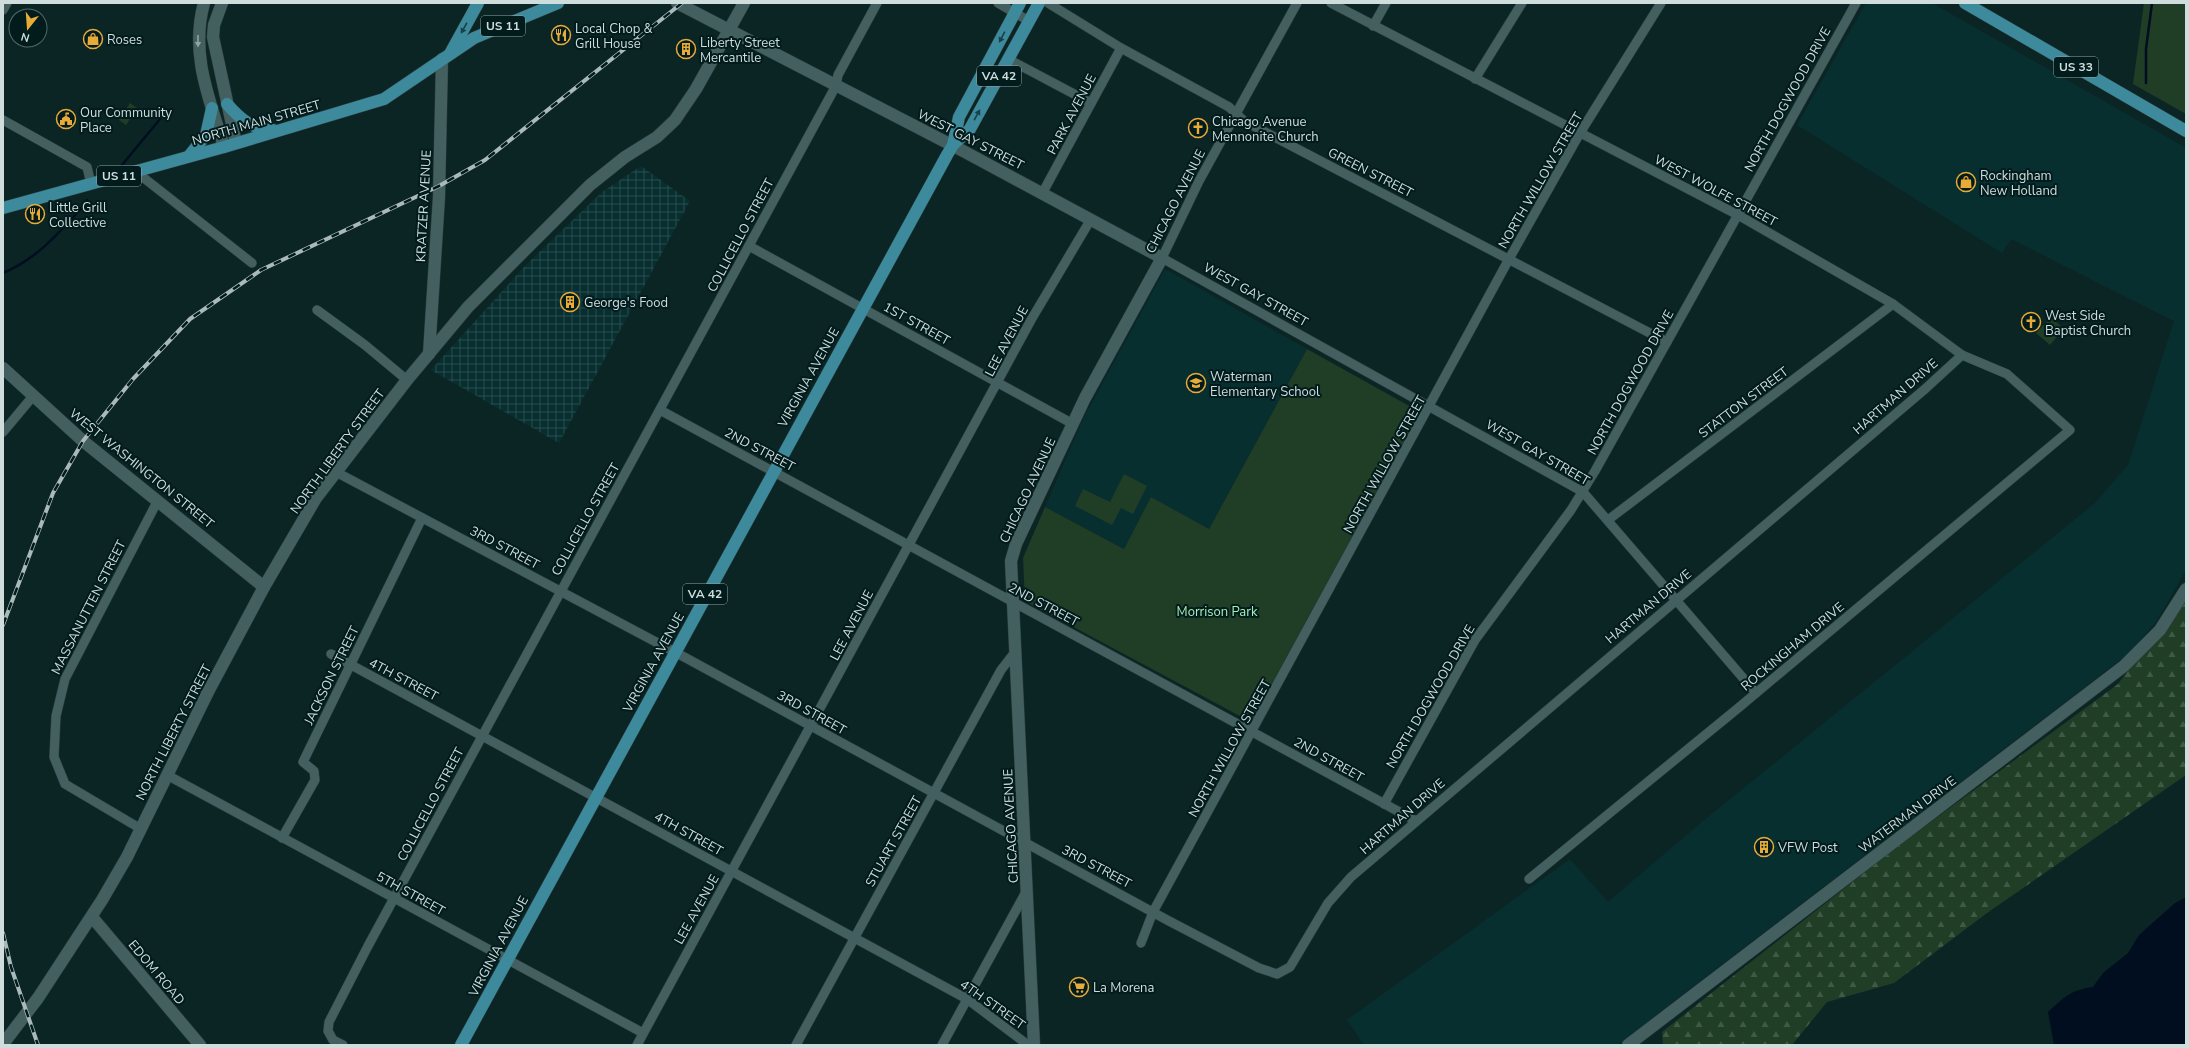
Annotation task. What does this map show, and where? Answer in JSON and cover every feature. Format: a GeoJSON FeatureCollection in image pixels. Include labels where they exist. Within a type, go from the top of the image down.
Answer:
{"type":"FeatureCollection","features":[{"type":"Feature","properties":{"kind":"main road","name":"NORTH MAIN STREET"},"geometry":{"type":"LineString","coordinates":[[3,208],[224,147],[384,99],[446,56],[478,3]]}},
{"type":"Feature","properties":{"kind":"main road","name":"US 11"},"geometry":{"type":"LineString","coordinates":[[446,56],[474,38],[558,3]]}},
{"type":"Feature","properties":{"kind":"main road","name":"VA 42"},"geometry":{"type":"LineString","coordinates":[[953,145],[970,129],[1039,3]]}},
{"type":"Feature","properties":{"kind":"main road","name":"US 33"},"geometry":{"type":"LineString","coordinates":[[1965,3],[2186,131]]}},
{"type":"Feature","properties":{"kind":"main road","name":"VA 42"},"geometry":{"type":"LineString","coordinates":[[953,145],[959,117],[1018,8]]}},
{"type":"Feature","properties":{"kind":"main road"},"geometry":{"type":"LineString","coordinates":[[227,104],[237,116],[252,126],[279,130]]}},
{"type":"Feature","properties":{"kind":"main road"},"geometry":{"type":"LineString","coordinates":[[188,156],[206,135],[212,108]]}},
{"type":"Feature","properties":{"kind":"main road","name":"VIRGINIA AVENUE"},"geometry":{"type":"LineString","coordinates":[[461,1045],[773,470],[953,145]]}},
{"type":"Feature","properties":{"kind":"street"},"geometry":{"type":"LineString","coordinates":[[3,10],[7,3]]}},
{"type":"Feature","properties":{"kind":"street"},"geometry":{"type":"LineString","coordinates":[[204,3],[199,24],[198,48],[203,77],[224,147]]}},
{"type":"Feature","properties":{"kind":"street"},"geometry":{"type":"LineString","coordinates":[[222,3],[214,25],[213,37],[236,143]]}},
{"type":"Feature","properties":{"kind":"street","name":"WEST GAY STREET"},"geometry":{"type":"LineString","coordinates":[[677,3],[1043,192],[1583,492],[1756,693]]}},
{"type":"Feature","properties":{"kind":"street","name":"NORTH LIBERTY STREET"},"geometry":{"type":"LineString","coordinates":[[3,1044],[38,998],[92,917],[127,857],[208,692],[264,587],[309,510],[336,472],[407,380],[468,307],[578,196],[625,157],[657,137],[675,120],[690,99],[744,3]]}},
{"type":"Feature","properties":{"kind":"street","name":"COLLICELLO STREET"},"geometry":{"type":"LineString","coordinates":[[343,1045],[334,1040],[328,1032],[329,1022],[482,735],[836,85],[838,75],[877,3]]}},
{"type":"Feature","properties":{"kind":"street"},"geometry":{"type":"LineString","coordinates":[[998,3],[1018,8],[1029,21]]}},
{"type":"Feature","properties":{"kind":"street","name":"GREEN STREET"},"geometry":{"type":"LineString","coordinates":[[1048,3],[1121,48],[1229,108],[1244,122],[1667,342]]}},
{"type":"Feature","properties":{"kind":"street","name":"CHICAGO AVENUE"},"geometry":{"type":"LineString","coordinates":[[1034,1045],[1011,571],[1014,549],[1073,424],[1162,258],[1199,181],[1297,3]]}},
{"type":"Feature","properties":{"kind":"street","name":"WEST WOLFE STREET"},"geometry":{"type":"LineString","coordinates":[[1331,3],[1738,215],[1893,304],[1962,355],[2007,374],[2070,430]]}},
{"type":"Feature","properties":{"kind":"street"},"geometry":{"type":"LineString","coordinates":[[1373,26],[1386,3]]}},
{"type":"Feature","properties":{"kind":"street"},"geometry":{"type":"LineString","coordinates":[[1475,79],[1522,3]]}},
{"type":"Feature","properties":{"kind":"street","name":"NORTH WILLOW STREET"},"geometry":{"type":"LineString","coordinates":[[1141,943],[1153,912],[1509,259],[1580,134],[1661,3]]}},
{"type":"Feature","properties":{"kind":"street","name":"NORTH DOGWOOD DRIVE"},"geometry":{"type":"LineString","coordinates":[[1384,804],[1475,640],[1583,492],[1856,3]]}},
{"type":"Feature","properties":{"kind":"street","name":"PARK AVENUE"},"geometry":{"type":"LineString","coordinates":[[1043,192],[1121,48]]}},
{"type":"Feature","properties":{"kind":"street","name":"KRATZER AVENUE"},"geometry":{"type":"LineString","coordinates":[[429,354],[446,56]]}},
{"type":"Feature","properties":{"kind":"street"},"geometry":{"type":"LineString","coordinates":[[1008,59],[1091,103]]}},
{"type":"Feature","properties":{"kind":"street"},"geometry":{"type":"LineString","coordinates":[[3,120],[87,167],[91,184]]}},
{"type":"Feature","properties":{"kind":"street"},"geometry":{"type":"LineString","coordinates":[[135,171],[252,263]]}},
{"type":"Feature","properties":{"kind":"street","name":"LEE AVENUE"},"geometry":{"type":"LineString","coordinates":[[637,1045],[1031,320],[1091,219]]}},
{"type":"Feature","properties":{"kind":"street","name":"1ST STREET"},"geometry":{"type":"LineString","coordinates":[[749,246],[1073,424]]}},
{"type":"Feature","properties":{"kind":"street","name":"STATTON STREET"},"geometry":{"type":"LineString","coordinates":[[1608,520],[1893,304]]}},
{"type":"Feature","properties":{"kind":"street"},"geometry":{"type":"LineString","coordinates":[[317,310],[365,345],[407,380]]}},
{"type":"Feature","properties":{"kind":"street","name":"HARTMAN DRIVE"},"geometry":{"type":"LineString","coordinates":[[1275,974],[1282,974],[1290,967],[1328,903],[1351,877],[1925,389],[1962,355]]}},
{"type":"Feature","properties":{"kind":"street","name":"WEST WASHINGTON STREET"},"geometry":{"type":"LineString","coordinates":[[3,368],[83,441],[264,587]]}},
{"type":"Feature","properties":{"kind":"street"},"geometry":{"type":"LineString","coordinates":[[3,432],[34,395]]}},
{"type":"Feature","properties":{"kind":"street","name":"2ND STREET"},"geometry":{"type":"LineString","coordinates":[[660,410],[773,470],[1013,603],[1416,821]]}},
{"type":"Feature","properties":{"kind":"street","name":"ROCKINGHAM DRIVE"},"geometry":{"type":"LineString","coordinates":[[1529,879],[1756,693],[2070,430]]}},
{"type":"Feature","properties":{"kind":"street","name":"3RD STREET"},"geometry":{"type":"LineString","coordinates":[[336,472],[561,591],[1153,912],[1259,968],[1275,974]]}},
{"type":"Feature","properties":{"kind":"street","name":"MASSANUTTEN STREET"},"geometry":{"type":"LineString","coordinates":[[141,829],[65,784],[54,757],[56,716],[65,679],[158,500]]}},
{"type":"Feature","properties":{"kind":"street","name":"JACKSON STREET"},"geometry":{"type":"LineString","coordinates":[[282,838],[315,780],[314,771],[303,762],[422,518]]}},
{"type":"Feature","properties":{"kind":"street","name":"WATERMAN DRIVE"},"geometry":{"type":"LineString","coordinates":[[1628,1045],[2124,666],[2160,630],[2186,589]]}},
{"type":"Feature","properties":{"kind":"street","name":"STUART STREET"},"geometry":{"type":"LineString","coordinates":[[796,1045],[1001,670],[1015,652]]}},
{"type":"Feature","properties":{"kind":"street","name":"4TH STREET"},"geometry":{"type":"LineString","coordinates":[[332,654],[967,998],[1028,1045]]}},
{"type":"Feature","properties":{"kind":"street","name":"5TH STREET"},"geometry":{"type":"LineString","coordinates":[[167,775],[643,1033]]}},
{"type":"Feature","properties":{"kind":"street"},"geometry":{"type":"LineString","coordinates":[[942,1045],[1027,889]]}},
{"type":"Feature","properties":{"kind":"street","name":"EDOM ROAD"},"geometry":{"type":"LineString","coordinates":[[92,917],[200,1045]]}},
{"type":"Feature","properties":{"kind":"shaded area"},"geometry":{"type":"Polygon","coordinates":[[[1866,3],[1932,3],[2186,148],[2186,570],[2156,622],[2129,653],[1617,1045],[1364,1045],[1347,1020],[1570,859],[1608,902],[1697,826],[2095,503],[2128,465],[2174,321],[2011,239],[2002,253],[1797,125],[1866,3]]]}},
{"type":"Feature","properties":{"kind":"shaded area"},"geometry":{"type":"Polygon","coordinates":[[[641,166],[690,201],[559,443],[431,370],[525,266],[602,192],[641,166]]]}},
{"type":"Feature","properties":{"kind":"shaded area","name":"Waterman Elementary School"},"geometry":{"type":"Polygon","coordinates":[[[1165,269],[1307,349],[1209,529],[1151,498],[1124,549],[1045,507],[1084,417],[1165,269]]]}},
{"type":"Feature","properties":{"kind":"shaded area"},"geometry":{"type":"Polygon","coordinates":[[[2186,897],[2186,1045],[2054,1045],[2048,1012],[2073,992],[2093,987],[2103,973],[2128,953],[2139,935],[2175,903],[2186,897]]]}},
{"type":"Feature","properties":{"kind":"green space"},"geometry":{"type":"Polygon","coordinates":[[[2144,3],[2186,3],[2186,114],[2133,84],[2144,3]]]}},
{"type":"Feature","properties":{"kind":"green space"},"geometry":{"type":"Polygon","coordinates":[[[130,103],[137,108],[126,125],[119,120],[130,103]]]}},
{"type":"Feature","properties":{"kind":"green space"},"geometry":{"type":"Polygon","coordinates":[[[2053,315],[2057,318],[2055,321],[2061,326],[2059,329],[2061,332],[2050,345],[2036,333],[2053,315]]]}},
{"type":"Feature","properties":{"kind":"green space","name":"Morrison Park"},"geometry":{"type":"Polygon","coordinates":[[[1307,349],[1420,412],[1251,722],[1025,601],[1023,558],[1045,507],[1124,549],[1151,497],[1209,529],[1307,349]]]}},
{"type":"Feature","properties":{"kind":"green space"},"geometry":{"type":"Polygon","coordinates":[[[1124,474],[1147,486],[1133,514],[1121,508],[1112,525],[1075,506],[1083,489],[1110,502],[1124,474]]]}},
{"type":"Feature","properties":{"kind":"green space"},"geometry":{"type":"Polygon","coordinates":[[[2186,592],[2186,775],[1987,913],[1894,983],[1827,1002],[1792,1045],[1663,1045],[1662,1032],[1898,846],[2118,684],[2186,592]]]}},
{"type":"Feature","properties":{"kind":"waterway"},"geometry":{"type":"LineString","coordinates":[[2146,83],[2146,49],[2152,3]]}},
{"type":"Feature","properties":{"kind":"waterway"},"geometry":{"type":"LineString","coordinates":[[122,165],[160,119]]}},
{"type":"Feature","properties":{"kind":"waterway"},"geometry":{"type":"LineString","coordinates":[[3,273],[27,260],[47,244],[57,235],[87,200]]}},
{"type":"Feature","properties":{"kind":"railway"},"geometry":{"type":"LineString","coordinates":[[3,625],[53,493],[83,441],[133,379],[190,319],[261,270],[439,186],[485,160],[682,3]]}},
{"type":"Feature","properties":{"kind":"railway"},"geometry":{"type":"LineString","coordinates":[[3,933],[11,967],[38,1045]]}},
{"type":"Feature","properties":{"kind":"place","name":"Local Chop & Grill House"},"geometry":{"type":"Point","coordinates":[561,35]}},
{"type":"Feature","properties":{"kind":"place","name":"Roses"},"geometry":{"type":"Point","coordinates":[93,39]}},
{"type":"Feature","properties":{"kind":"place","name":"Liberty Street Mercantile"},"geometry":{"type":"Point","coordinates":[686,49]}},
{"type":"Feature","properties":{"kind":"place","name":"Our Community Place"},"geometry":{"type":"Point","coordinates":[66,119]}},
{"type":"Feature","properties":{"kind":"place","name":"Chicago Avenue Mennonite Church"},"geometry":{"type":"Point","coordinates":[1198,128]}},
{"type":"Feature","properties":{"kind":"place","name":"Rockingham New Holland"},"geometry":{"type":"Point","coordinates":[1966,182]}},
{"type":"Feature","properties":{"kind":"place","name":"Little Grill Collective"},"geometry":{"type":"Point","coordinates":[35,214]}},
{"type":"Feature","properties":{"kind":"place","name":"George's Food"},"geometry":{"type":"Point","coordinates":[570,302]}},
{"type":"Feature","properties":{"kind":"place","name":"West Side Baptist Church"},"geometry":{"type":"Point","coordinates":[2031,322]}},
{"type":"Feature","properties":{"kind":"place","name":"Waterman Elementary School"},"geometry":{"type":"Point","coordinates":[1196,383]}},
{"type":"Feature","properties":{"kind":"place","name":"VFW Post"},"geometry":{"type":"Point","coordinates":[1764,847]}},
{"type":"Feature","properties":{"kind":"place","name":"La Morena"},"geometry":{"type":"Point","coordinates":[1079,987]}}]}
